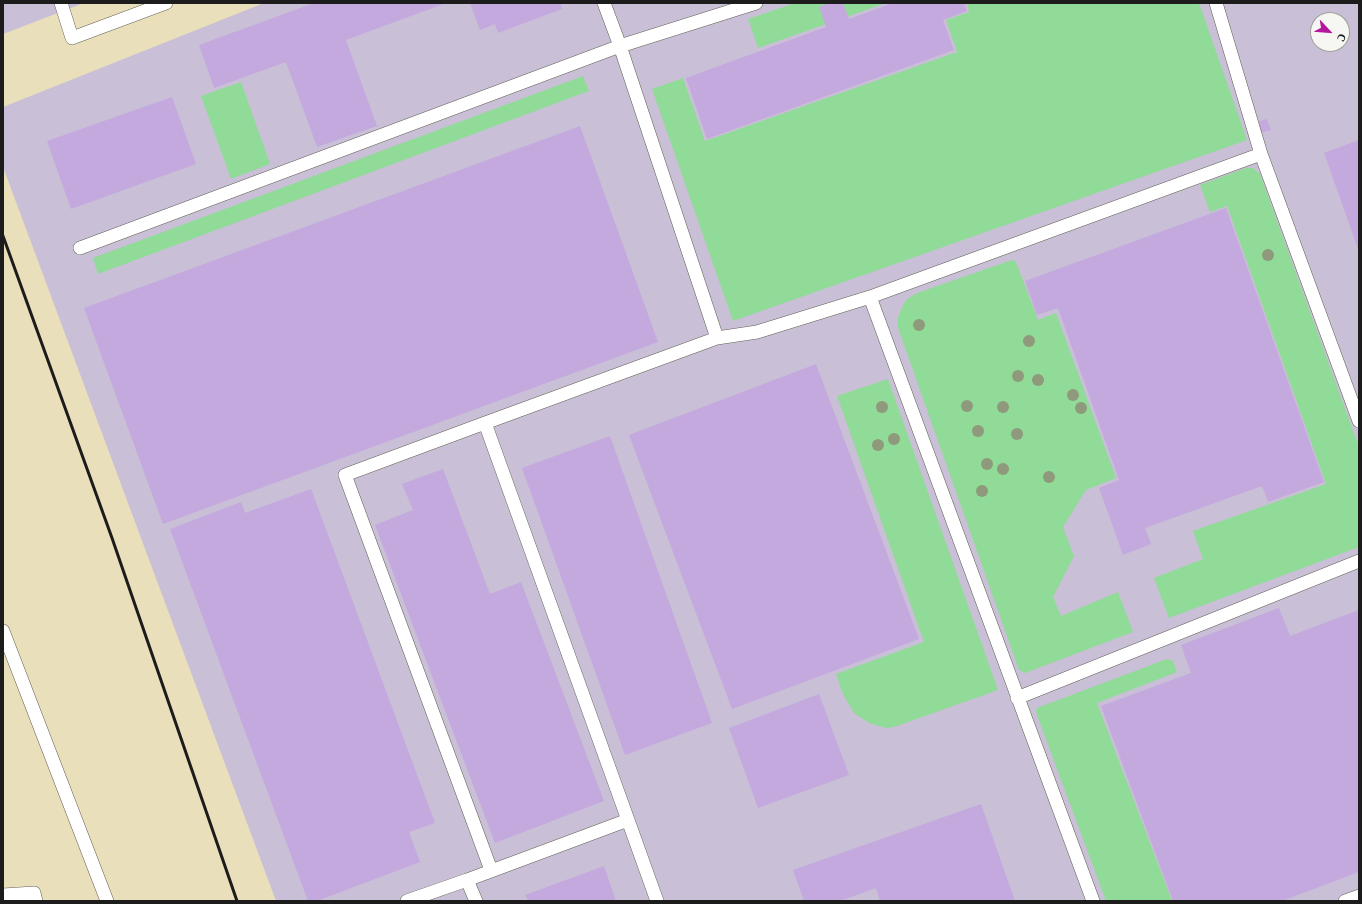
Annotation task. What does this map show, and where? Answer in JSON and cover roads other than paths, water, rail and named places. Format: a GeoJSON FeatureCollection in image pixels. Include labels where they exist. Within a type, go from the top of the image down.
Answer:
{"type":"FeatureCollection","features":[{"type":"Feature","properties":{"kind":"lane"},"geometry":{"type":"LineString","coordinates":[[61,3],[72,38],[166,3]]}},
{"type":"Feature","properties":{"kind":"lane"},"geometry":{"type":"LineString","coordinates":[[604,3],[620,46],[717,338]]}},
{"type":"Feature","properties":{"kind":"lane"},"geometry":{"type":"LineString","coordinates":[[80,248],[620,46],[756,3]]}},
{"type":"Feature","properties":{"kind":"lane"},"geometry":{"type":"LineString","coordinates":[[1216,3],[1260,154],[1359,421]]}},
{"type":"Feature","properties":{"kind":"lane"},"geometry":{"type":"LineString","coordinates":[[491,870],[345,475],[717,338],[757,332],[870,297],[1260,154]]}},
{"type":"Feature","properties":{"kind":"lane"},"geometry":{"type":"LineString","coordinates":[[870,297],[1093,901]]}},
{"type":"Feature","properties":{"kind":"lane"},"geometry":{"type":"LineString","coordinates":[[485,424],[657,901]]}},
{"type":"Feature","properties":{"kind":"lane"},"geometry":{"type":"LineString","coordinates":[[1017,698],[1359,561]]}},
{"type":"Feature","properties":{"kind":"lane"},"geometry":{"type":"LineString","coordinates":[[3,630],[107,901]]}},
{"type":"Feature","properties":{"kind":"lane"},"geometry":{"type":"LineString","coordinates":[[407,901],[628,820]]}},
{"type":"Feature","properties":{"kind":"lane"},"geometry":{"type":"LineString","coordinates":[[467,880],[476,901]]}},
{"type":"Feature","properties":{"kind":"lane"},"geometry":{"type":"LineString","coordinates":[[3,895],[34,893],[36,901]]}},
{"type":"Feature","properties":{"kind":"lane"},"geometry":{"type":"LineString","coordinates":[[1345,901],[1359,896]]}},
{"type":"Feature","properties":{"kind":"railway"},"geometry":{"type":"LineString","coordinates":[[3,236],[112,538],[237,901]]}}]}
